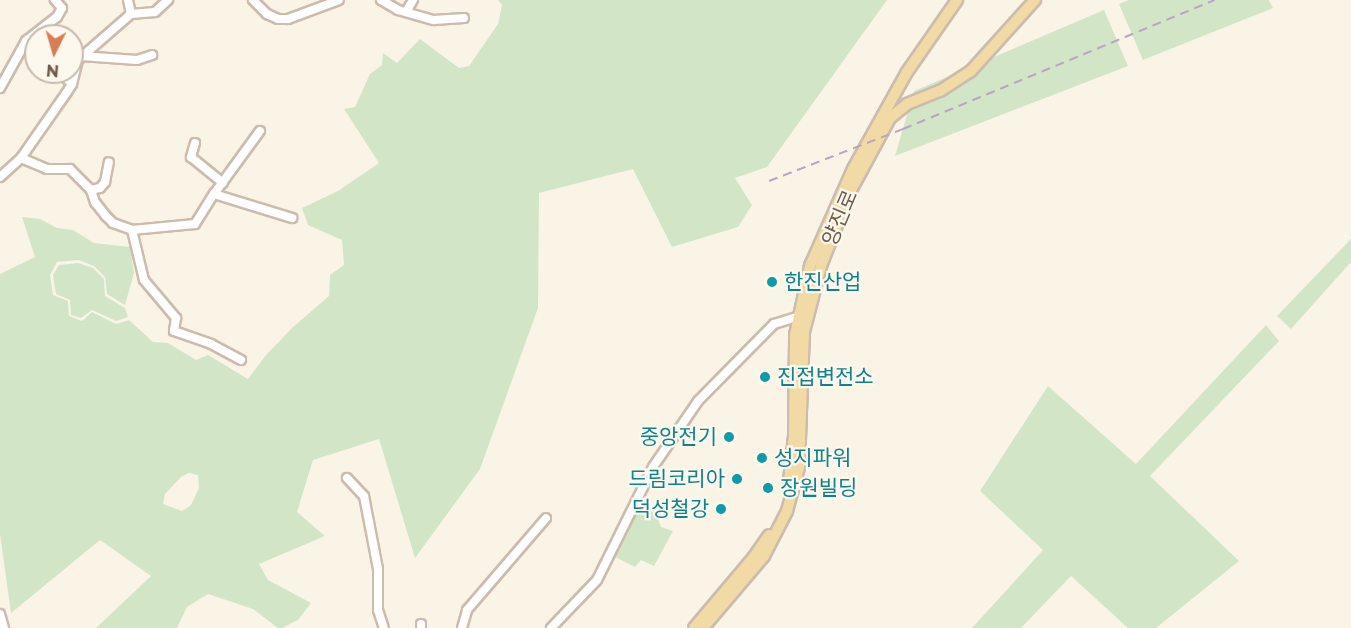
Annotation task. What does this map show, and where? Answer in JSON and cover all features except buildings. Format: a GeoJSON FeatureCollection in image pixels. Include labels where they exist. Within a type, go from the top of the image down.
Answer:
{"type":"FeatureCollection","features":[{"type":"Feature","properties":{"kind":"main road","name":"양진로"},"geometry":{"type":"LineString","coordinates":[[694,628],[761,547],[779,515],[787,491],[792,460],[803,315],[810,266],[836,203],[886,110],[932,34],[957,0]]}},
{"type":"Feature","properties":{"kind":"main road"},"geometry":{"type":"LineString","coordinates":[[886,110],[934,87],[965,68],[1026,0]]}},
{"type":"Feature","properties":{"kind":"main road","name":"양진로"},"geometry":{"type":"LineString","coordinates":[[703,628],[764,556],[787,510],[799,467],[803,399],[803,315],[850,192],[890,118],[907,105],[940,91],[971,71],[1035,0]]}},
{"type":"Feature","properties":{"kind":"street"},"geometry":{"type":"LineString","coordinates":[[0,88],[26,41],[57,17],[62,8],[56,0]]}},
{"type":"Feature","properties":{"kind":"street"},"geometry":{"type":"LineString","coordinates":[[128,0],[130,14]]}},
{"type":"Feature","properties":{"kind":"street"},"geometry":{"type":"LineString","coordinates":[[84,53],[130,14],[155,12],[168,0]]}},
{"type":"Feature","properties":{"kind":"street"},"geometry":{"type":"LineString","coordinates":[[253,0],[267,14],[278,20],[288,19],[339,0]]}},
{"type":"Feature","properties":{"kind":"street"},"geometry":{"type":"LineString","coordinates":[[381,0],[406,12],[434,20],[464,18]]}},
{"type":"Feature","properties":{"kind":"street"},"geometry":{"type":"LineString","coordinates":[[406,12],[413,0]]}},
{"type":"Feature","properties":{"kind":"street"},"geometry":{"type":"LineString","coordinates":[[84,56],[137,60],[153,55]]}},
{"type":"Feature","properties":{"kind":"street"},"geometry":{"type":"LineString","coordinates":[[0,177],[21,158],[72,84]]}},
{"type":"Feature","properties":{"kind":"street"},"geometry":{"type":"LineString","coordinates":[[21,158],[47,169],[70,169],[91,190],[95,202],[113,223],[132,230],[195,224],[260,131]]}},
{"type":"Feature","properties":{"kind":"street"},"geometry":{"type":"LineString","coordinates":[[195,142],[191,157],[223,183]]}},
{"type":"Feature","properties":{"kind":"street"},"geometry":{"type":"LineString","coordinates":[[91,190],[100,188],[105,182],[109,162]]}},
{"type":"Feature","properties":{"kind":"street"},"geometry":{"type":"LineString","coordinates":[[214,194],[292,218]]}},
{"type":"Feature","properties":{"kind":"street"},"geometry":{"type":"LineString","coordinates":[[132,230],[144,280],[176,318],[174,331],[211,344],[241,360]]}},
{"type":"Feature","properties":{"kind":"street"},"geometry":{"type":"LineString","coordinates":[[551,628],[597,580],[653,466],[698,401],[774,324],[803,315]]}},
{"type":"Feature","properties":{"kind":"street"},"geometry":{"type":"LineString","coordinates":[[347,478],[364,496],[378,569],[378,610],[384,628]]}},
{"type":"Feature","properties":{"kind":"street"},"geometry":{"type":"LineString","coordinates":[[462,628],[467,610],[546,518]]}},
{"type":"Feature","properties":{"kind":"street"},"geometry":{"type":"LineString","coordinates":[[0,614],[4,628]]}},
{"type":"Feature","properties":{"kind":"green space"},"geometry":{"type":"Polygon","coordinates":[[[498,0],[887,0],[767,167],[735,178],[752,205],[738,227],[672,247],[633,169],[539,193],[538,308],[480,469],[415,558],[379,439],[313,460],[297,512],[325,536],[259,564],[268,580],[311,603],[298,620],[282,628],[278,628],[253,609],[208,594],[187,607],[177,628],[96,628],[151,576],[100,540],[11,613],[0,534],[0,274],[35,257],[22,217],[40,219],[57,228],[73,230],[94,243],[130,247],[134,273],[125,305],[107,294],[105,277],[94,266],[79,260],[57,262],[50,275],[53,295],[68,301],[69,316],[82,321],[92,312],[116,324],[129,320],[153,342],[168,343],[196,360],[208,355],[248,379],[266,355],[292,328],[329,296],[330,275],[344,265],[342,240],[308,225],[302,208],[338,191],[379,163],[344,109],[355,107],[370,74],[382,65],[383,53],[397,63],[420,39],[459,68],[469,66],[498,24],[502,5],[498,0]],[[189,473],[181,477],[165,494],[163,504],[182,511],[191,505],[199,488],[198,475],[189,473]]]}},
{"type":"Feature","properties":{"kind":"green space"},"geometry":{"type":"Polygon","coordinates":[[[1129,0],[1269,0],[1273,8],[1143,60],[1119,4],[1129,0]]]}},
{"type":"Feature","properties":{"kind":"green space"},"geometry":{"type":"Polygon","coordinates":[[[1104,10],[1128,66],[895,156],[914,91],[1104,10]]]}},
{"type":"Feature","properties":{"kind":"green space"},"geometry":{"type":"Polygon","coordinates":[[[1351,239],[1351,262],[1291,329],[1277,316],[1351,239]]]}},
{"type":"Feature","properties":{"kind":"green space"},"geometry":{"type":"Polygon","coordinates":[[[78,263],[93,268],[104,279],[105,296],[125,308],[128,317],[116,321],[92,310],[81,318],[71,315],[70,300],[56,294],[53,275],[59,265],[78,263]]]}},
{"type":"Feature","properties":{"kind":"green space"},"geometry":{"type":"Polygon","coordinates":[[[1266,325],[1279,341],[1150,476],[1239,561],[1156,628],[1128,628],[1071,576],[1021,628],[972,628],[1043,550],[980,491],[1048,386],[1136,464],[1266,325]]]}},
{"type":"Feature","properties":{"kind":"green space"},"geometry":{"type":"Polygon","coordinates":[[[640,502],[661,511],[658,519],[661,527],[673,531],[654,566],[641,560],[635,567],[613,556],[640,502]]]}},
{"type":"Feature","properties":{"kind":"railway"},"geometry":{"type":"LineString","coordinates":[[769,181],[903,129],[1214,0]]}},
{"type":"Feature","properties":{"kind":"place","name":"한진산업"},"geometry":{"type":"Point","coordinates":[772,282]}},
{"type":"Feature","properties":{"kind":"place","name":"진접변전소"},"geometry":{"type":"Point","coordinates":[765,377]}},
{"type":"Feature","properties":{"kind":"place","name":"중앙전기"},"geometry":{"type":"Point","coordinates":[729,437]}},
{"type":"Feature","properties":{"kind":"place","name":"성지파워"},"geometry":{"type":"Point","coordinates":[762,458]}},
{"type":"Feature","properties":{"kind":"place","name":"드림코리아"},"geometry":{"type":"Point","coordinates":[737,479]}},
{"type":"Feature","properties":{"kind":"place","name":"장원빌딩"},"geometry":{"type":"Point","coordinates":[768,488]}},
{"type":"Feature","properties":{"kind":"place","name":"덕성철강"},"geometry":{"type":"Point","coordinates":[721,509]}}]}
